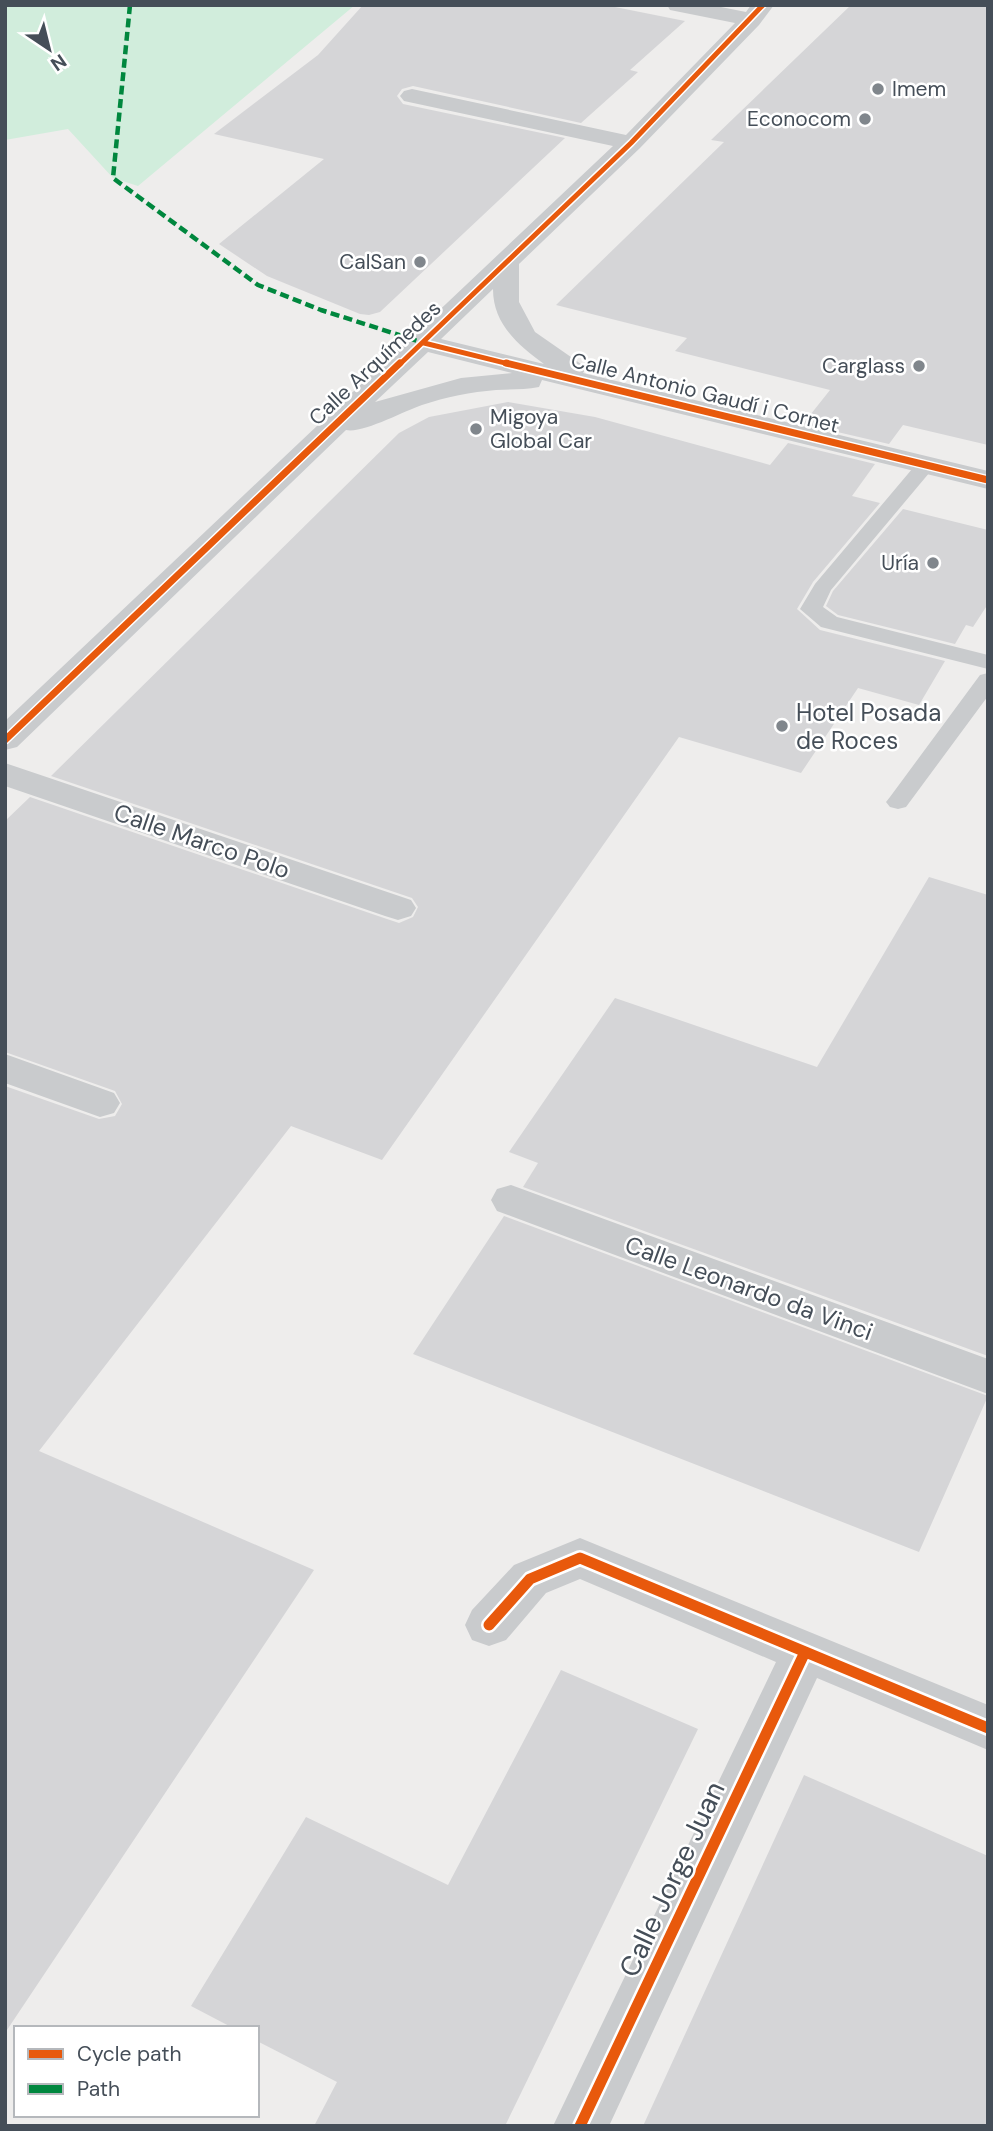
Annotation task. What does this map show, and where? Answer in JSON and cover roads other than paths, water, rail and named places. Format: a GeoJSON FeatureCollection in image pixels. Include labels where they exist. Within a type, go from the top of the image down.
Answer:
{"type":"FeatureCollection","features":[{"type":"Feature","properties":{"kind":"street"},"geometry":{"type":"LineString","coordinates":[[678,5],[757,13]]}},
{"type":"Feature","properties":{"kind":"street","name":"Calle Arquímedes"},"geometry":{"type":"LineString","coordinates":[[5,740],[631,144],[757,13]]}},
{"type":"Feature","properties":{"kind":"street"},"geometry":{"type":"LineString","coordinates":[[412,96],[631,144]]}},
{"type":"Feature","properties":{"kind":"street","name":"Calle Antonio Gaudí i Cornet"},"geometry":{"type":"LineString","coordinates":[[506,262],[506,302],[524,337],[560,364],[601,386]]}},
{"type":"Feature","properties":{"kind":"street","name":"Calle Antonio Gaudí i Cornet"},"geometry":{"type":"LineString","coordinates":[[424,343],[984,481]]}},
{"type":"Feature","properties":{"kind":"street","name":"Calle Antonio Gaudí i Cornet"},"geometry":{"type":"LineString","coordinates":[[321,439],[380,409],[468,384],[512,380],[601,386]]}},
{"type":"Feature","properties":{"kind":"street","name":"Calle Marco Polo"},"geometry":{"type":"LineString","coordinates":[[5,774],[398,908]]}},
{"type":"Feature","properties":{"kind":"street"},"geometry":{"type":"LineString","coordinates":[[5,1068],[100,1103]]}},
{"type":"Feature","properties":{"kind":"street","name":"Calle Leonardo da Vinci"},"geometry":{"type":"LineString","coordinates":[[511,1200],[988,1377]]}},
{"type":"Feature","properties":{"kind":"street"},"geometry":{"type":"LineString","coordinates":[[489,1625],[530,1579],[580,1558],[988,1728]]}},
{"type":"Feature","properties":{"kind":"street","name":"Calle Jorge Juan"},"geometry":{"type":"LineString","coordinates":[[580,2126],[806,1652]]}},
{"type":"Feature","properties":{"kind":"lane"},"geometry":{"type":"LineString","coordinates":[[925,466],[822,588],[811,609],[830,622],[988,662]]}},
{"type":"Feature","properties":{"kind":"lane"},"geometry":{"type":"LineString","coordinates":[[898,802],[988,680]]}},
{"type":"Feature","properties":{"kind":"place","name":"Imem"},"geometry":{"type":"Point","coordinates":[878,89]}},
{"type":"Feature","properties":{"kind":"place","name":"Econocom"},"geometry":{"type":"Point","coordinates":[865,119]}},
{"type":"Feature","properties":{"kind":"place","name":"CalSan"},"geometry":{"type":"Point","coordinates":[420,262]}},
{"type":"Feature","properties":{"kind":"place","name":"Carglass"},"geometry":{"type":"Point","coordinates":[919,366]}},
{"type":"Feature","properties":{"kind":"place","name":"Migoya Global Car"},"geometry":{"type":"Point","coordinates":[476,429]}},
{"type":"Feature","properties":{"kind":"place","name":"Uría"},"geometry":{"type":"Point","coordinates":[933,563]}},
{"type":"Feature","properties":{"kind":"place","name":"Hotel Posada de Roces"},"geometry":{"type":"Point","coordinates":[782,726]}}]}
